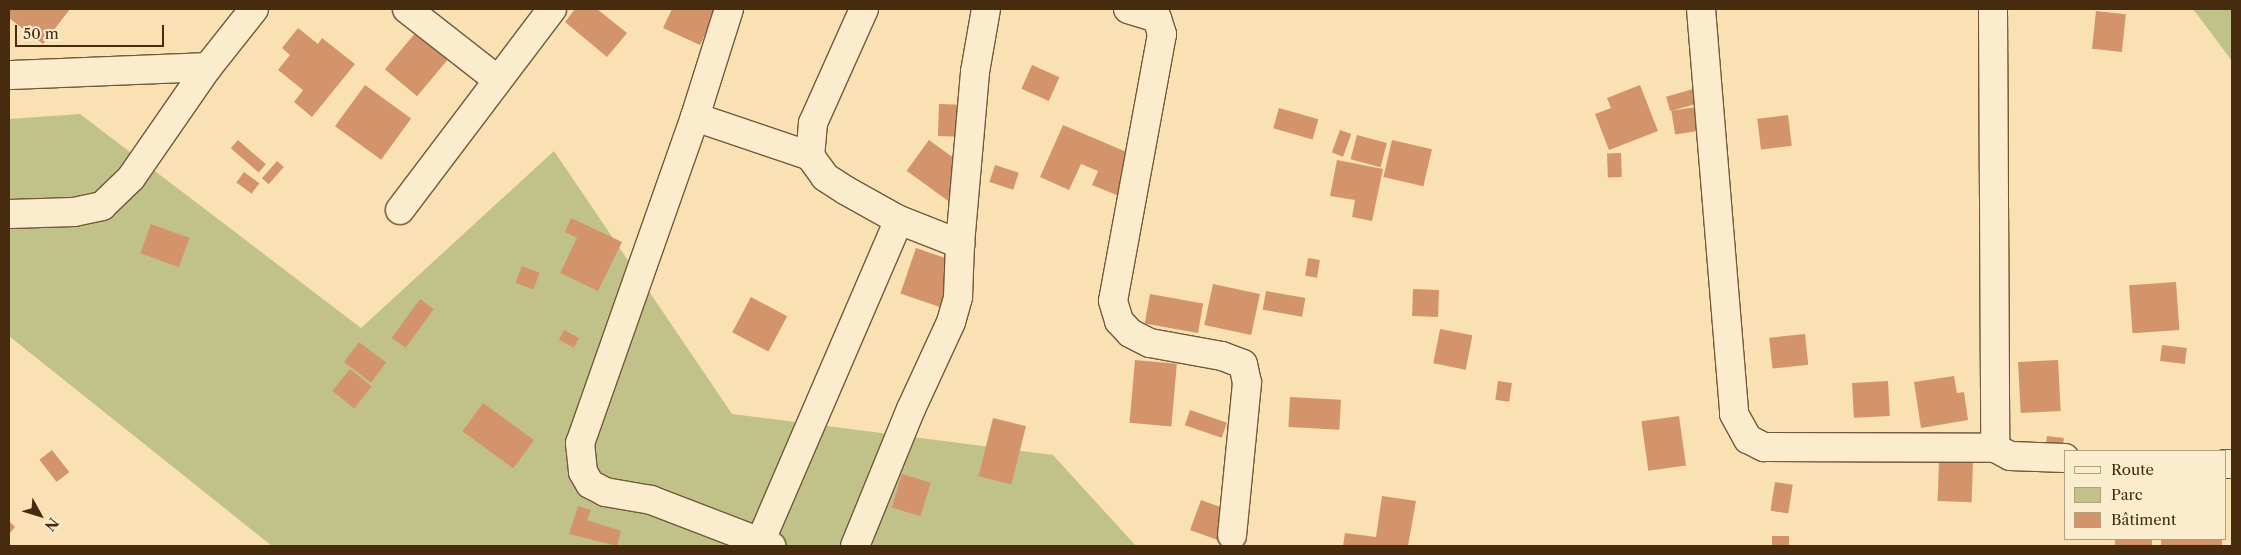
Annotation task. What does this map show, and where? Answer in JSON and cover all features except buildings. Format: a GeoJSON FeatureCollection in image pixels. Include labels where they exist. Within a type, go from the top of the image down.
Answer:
{"type":"FeatureCollection","features":[{"type":"Feature","properties":{"kind":"street"},"geometry":{"type":"LineString","coordinates":[[9,214],[74,212],[102,206],[131,178],[208,66],[254,9]]}},
{"type":"Feature","properties":{"kind":"street"},"geometry":{"type":"LineString","coordinates":[[407,9],[498,80]]}},
{"type":"Feature","properties":{"kind":"street"},"geometry":{"type":"LineString","coordinates":[[400,210],[552,9]]}},
{"type":"Feature","properties":{"kind":"street"},"geometry":{"type":"LineString","coordinates":[[730,9],[695,117],[580,443],[583,472],[590,484],[605,492],[651,500],[766,543],[899,220]]}},
{"type":"Feature","properties":{"kind":"street"},"geometry":{"type":"LineString","coordinates":[[810,156],[813,123],[864,9]]}},
{"type":"Feature","properties":{"kind":"street"},"geometry":{"type":"LineString","coordinates":[[855,546],[911,409],[951,322],[958,298],[960,244],[975,72],[986,9]]}},
{"type":"Feature","properties":{"kind":"street"},"geometry":{"type":"LineString","coordinates":[[1128,9],[1157,18],[1162,34],[1113,301],[1119,321],[1130,333],[1150,343],[1222,356],[1243,364],[1248,383],[1232,535]]}},
{"type":"Feature","properties":{"kind":"street"},"geometry":{"type":"LineString","coordinates":[[1701,9],[1734,414],[1748,439],[1764,447],[1805,449],[1995,448],[2010,456],[2064,458]]}},
{"type":"Feature","properties":{"kind":"street"},"geometry":{"type":"LineString","coordinates":[[1993,9],[1995,448]]}},
{"type":"Feature","properties":{"kind":"street"},"geometry":{"type":"LineString","coordinates":[[9,75],[208,66]]}},
{"type":"Feature","properties":{"kind":"street"},"geometry":{"type":"LineString","coordinates":[[695,117],[810,156],[825,177],[899,220],[960,244]]}},
{"type":"Feature","properties":{"kind":"green space"},"geometry":{"type":"Polygon","coordinates":[[[2193,9],[2232,9],[2232,61],[2193,9]]]}},
{"type":"Feature","properties":{"kind":"green space"},"geometry":{"type":"Polygon","coordinates":[[[80,114],[361,328],[554,151],[732,414],[1053,455],[1136,546],[272,546],[9,336],[9,119],[80,114]]]}}]}
